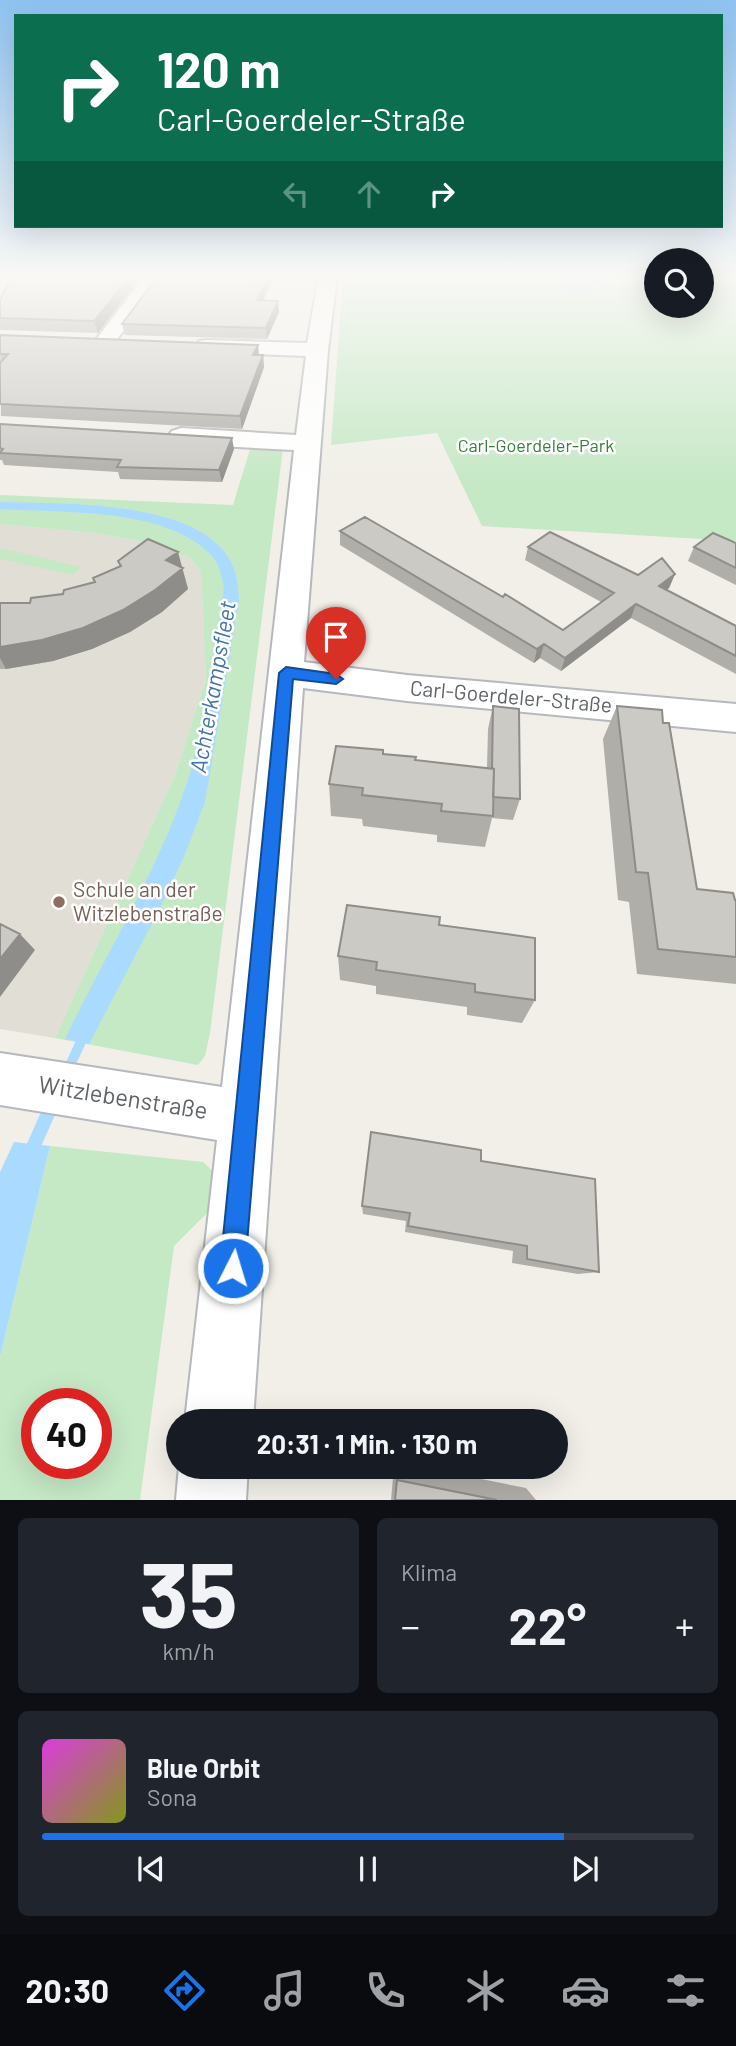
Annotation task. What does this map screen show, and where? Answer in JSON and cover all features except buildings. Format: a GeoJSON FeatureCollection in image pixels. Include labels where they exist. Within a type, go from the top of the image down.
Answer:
{"type":"FeatureCollection","features":[{"type":"Feature","properties":{"kind":"street"},"geometry":{"type":"LineString","coordinates":[[211,346],[317,350]]}},
{"type":"Feature","properties":{"kind":"street"},"geometry":{"type":"LineString","coordinates":[[220,1409],[318,346]]}},
{"type":"Feature","properties":{"kind":"street"},"geometry":{"type":"LineString","coordinates":[[152,434],[308,443]]}},
{"type":"Feature","properties":{"kind":"street","name":"Carl-Goerdeler-Straße"},"geometry":{"type":"LineString","coordinates":[[286,673],[407,688],[736,718]]}},
{"type":"Feature","properties":{"kind":"street","name":"Witzlebenstraße"},"geometry":{"type":"LineString","coordinates":[[14,1081],[246,1118]]}},
{"type":"Feature","properties":{"kind":"street"},"geometry":{"type":"LineString","coordinates":[[211,1500],[213,1479]]}},
{"type":"Feature","properties":{"kind":"shaded area","name":"Schule an der Witzlebenstraße"},"geometry":{"type":"Polygon","coordinates":[[[0,524],[94,533],[144,542],[190,558],[201,572],[206,679],[175,775],[55,1038],[0,1029],[0,524]]]}},
{"type":"Feature","properties":{"kind":"green space","name":"Carl-Goerdeler-Park"},"geometry":{"type":"Polygon","coordinates":[[[338,346],[736,346],[736,541],[482,526],[437,433],[331,445],[338,346]]]}},
{"type":"Feature","properties":{"kind":"green space"},"geometry":{"type":"Polygon","coordinates":[[[251,446],[283,448],[205,1056],[198,1065],[55,1038],[175,775],[206,679],[201,572],[190,558],[144,542],[94,533],[0,524],[0,495],[233,505],[251,446]]]}},
{"type":"Feature","properties":{"kind":"green space"},"geometry":{"type":"Polygon","coordinates":[[[0,548],[81,567],[73,575],[0,559],[0,548]]]}},
{"type":"Feature","properties":{"kind":"green space"},"geometry":{"type":"Polygon","coordinates":[[[50,1146],[203,1162],[216,1174],[211,1209],[174,1246],[140,1500],[0,1500],[0,1357],[50,1146]]]}},
{"type":"Feature","properties":{"kind":"water"},"geometry":{"type":"Polygon","coordinates":[[[0,502],[91,505],[160,516],[190,526],[214,541],[231,562],[237,580],[239,599],[205,802],[159,910],[89,1044],[65,1039],[159,853],[185,789],[204,715],[224,589],[219,567],[211,555],[192,539],[168,528],[141,520],[112,516],[0,509],[0,502]]]}},
{"type":"Feature","properties":{"kind":"water"},"geometry":{"type":"Polygon","coordinates":[[[14,1142],[50,1146],[0,1357],[0,1172],[14,1142]]]}},
{"type":"Feature","properties":{"kind":"waterway","name":"Achterkampsfleet"},"geometry":{"type":"LineString","coordinates":[[66,1074],[85,1033]]}},
{"type":"Feature","properties":{"kind":"waterway","name":"Achterkampsfleet"},"geometry":{"type":"LineString","coordinates":[[50,1111],[53,1103]]}},
{"type":"Feature","properties":{"kind":"waterway","name":"Achterkampsfleet"},"geometry":{"type":"LineString","coordinates":[[30,1154],[50,1109]]}},
{"type":"Feature","properties":{"kind":"place","name":"Schule an der Witzlebenstraße"},"geometry":{"type":"Point","coordinates":[59,902]}},
{"type":"Feature","properties":{"kind":"route"},"geometry":{"type":"LineString","coordinates":[[233,1268],[286,673],[336,679]]}}]}
